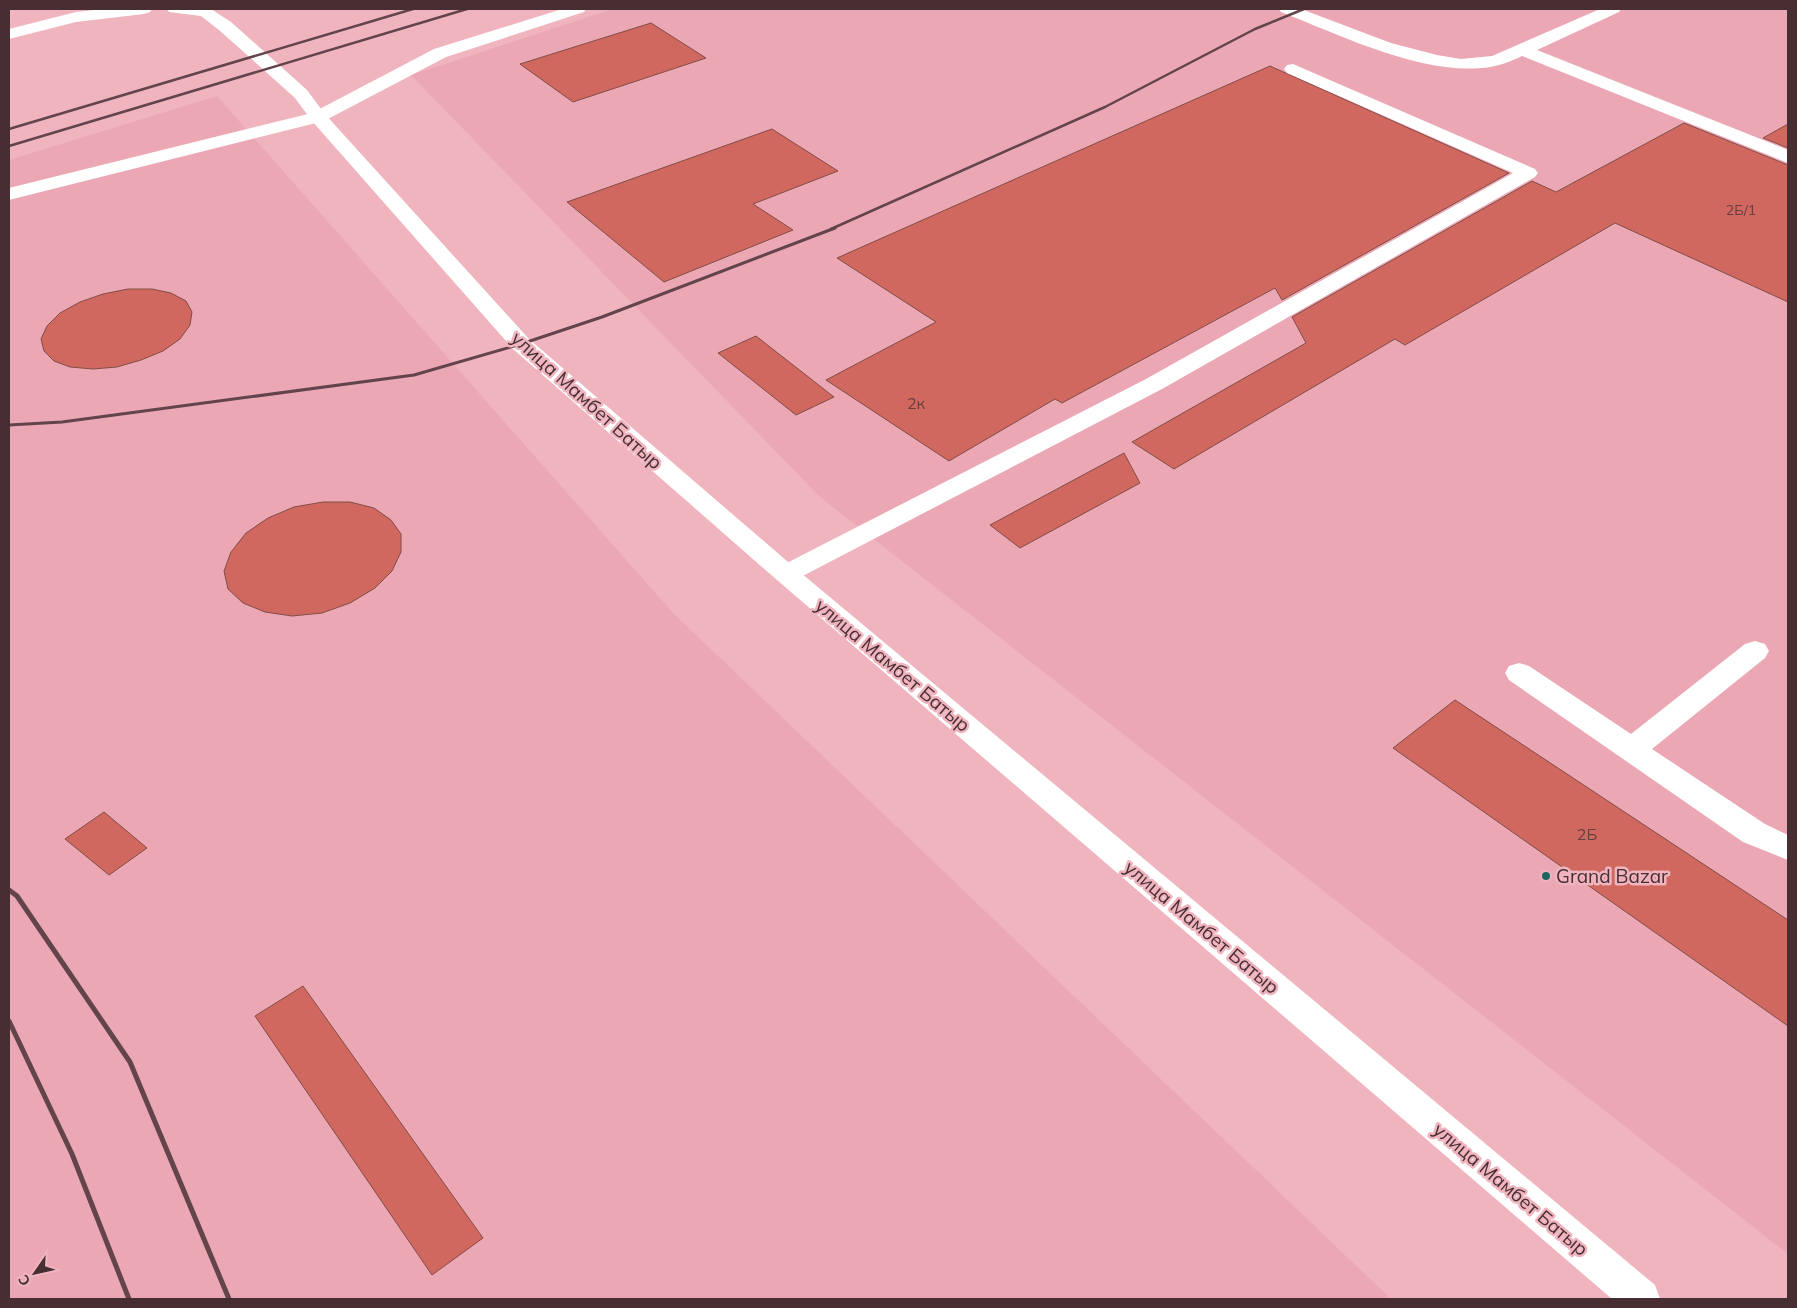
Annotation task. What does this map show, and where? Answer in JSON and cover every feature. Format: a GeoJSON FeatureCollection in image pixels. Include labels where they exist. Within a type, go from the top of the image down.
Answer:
{"type":"FeatureCollection","features":[{"type":"Feature","properties":{"kind":"main road"},"geometry":{"type":"LineString","coordinates":[[9,34],[76,17],[144,9]]}},
{"type":"Feature","properties":{"kind":"main road","name":"улица Мамбет Батыр"},"geometry":{"type":"LineString","coordinates":[[175,9],[205,12],[225,26],[301,94],[318,117],[521,344],[786,574],[1641,1299]]}},
{"type":"Feature","properties":{"kind":"main road"},"geometry":{"type":"LineString","coordinates":[[9,194],[318,117],[440,53],[578,9]]}},
{"type":"Feature","properties":{"kind":"main road"},"geometry":{"type":"LineString","coordinates":[[1287,9],[1381,44],[1426,58],[1459,64],[1484,63],[1506,57],[1613,9]]}},
{"type":"Feature","properties":{"kind":"main road"},"geometry":{"type":"LineString","coordinates":[[1319,20],[1340,12]]}},
{"type":"Feature","properties":{"kind":"main road"},"geometry":{"type":"LineString","coordinates":[[1522,50],[1788,157]]}},
{"type":"Feature","properties":{"kind":"main road"},"geometry":{"type":"LineString","coordinates":[[786,574],[1154,384],[1528,173],[1293,69]]}},
{"type":"Feature","properties":{"kind":"main road"},"geometry":{"type":"LineString","coordinates":[[1631,750],[1755,651]]}},
{"type":"Feature","properties":{"kind":"main road"},"geometry":{"type":"LineString","coordinates":[[1519,673],[1754,833],[1788,848]]}},
{"type":"Feature","properties":{"kind":"shaded area","name":"Grand Bazar"},"geometry":{"type":"Polygon","coordinates":[[[613,9],[1788,9],[1788,1254],[820,497],[411,75],[613,9]]]}},
{"type":"Feature","properties":{"kind":"shaded area"},"geometry":{"type":"Polygon","coordinates":[[[217,96],[673,613],[1391,1299],[9,1299],[9,160],[217,96]]]}},
{"type":"Feature","properties":{"kind":"building"},"geometry":{"type":"Polygon","coordinates":[[[651,23],[706,58],[573,102],[520,64],[651,23]]]}},
{"type":"Feature","properties":{"kind":"building"},"geometry":{"type":"Polygon","coordinates":[[[1270,66],[1509,173],[1282,300],[1275,288],[1062,403],[1055,399],[949,461],[826,380],[936,322],[837,258],[1270,66]]]}},
{"type":"Feature","properties":{"kind":"building"},"geometry":{"type":"Polygon","coordinates":[[[1684,123],[1788,165],[1788,302],[1615,223],[1405,345],[1395,339],[1174,469],[1132,442],[1306,343],[1292,317],[1532,181],[1556,192],[1684,123]]]}},
{"type":"Feature","properties":{"kind":"building"},"geometry":{"type":"Polygon","coordinates":[[[1788,124],[1788,148],[1763,138],[1788,124]]]}},
{"type":"Feature","properties":{"kind":"building"},"geometry":{"type":"Polygon","coordinates":[[[772,129],[838,171],[753,204],[793,230],[664,282],[567,202],[772,129]]]}},
{"type":"Feature","properties":{"kind":"building"},"geometry":{"type":"Polygon","coordinates":[[[128,289],[152,289],[171,293],[186,301],[192,312],[190,325],[180,339],[163,351],[117,367],[93,369],[70,367],[54,361],[44,351],[41,339],[47,326],[60,313],[80,302],[103,294],[128,289]]]}},
{"type":"Feature","properties":{"kind":"building"},"geometry":{"type":"Polygon","coordinates":[[[756,336],[834,397],[796,415],[718,353],[756,336]]]}},
{"type":"Feature","properties":{"kind":"building"},"geometry":{"type":"Polygon","coordinates":[[[1124,453],[1140,483],[1020,548],[990,525],[1124,453]]]}},
{"type":"Feature","properties":{"kind":"building"},"geometry":{"type":"Polygon","coordinates":[[[323,502],[350,502],[374,508],[391,520],[401,534],[401,552],[392,571],[375,588],[350,603],[322,613],[292,616],[265,612],[243,603],[228,589],[224,571],[231,552],[246,533],[268,518],[294,507],[323,502]]]}},
{"type":"Feature","properties":{"kind":"building"},"geometry":{"type":"Polygon","coordinates":[[[1455,700],[1788,920],[1788,1026],[1393,748],[1455,700]]]}},
{"type":"Feature","properties":{"kind":"building"},"geometry":{"type":"Polygon","coordinates":[[[104,812],[147,848],[109,875],[65,839],[104,812]]]}},
{"type":"Feature","properties":{"kind":"building"},"geometry":{"type":"Polygon","coordinates":[[[303,986],[483,1238],[432,1275],[255,1016],[303,986]]]}},
{"type":"Feature","properties":{"kind":"railway"},"geometry":{"type":"LineString","coordinates":[[9,129],[413,9]]}},
{"type":"Feature","properties":{"kind":"railway"},"geometry":{"type":"LineString","coordinates":[[9,146],[467,9]]}},
{"type":"Feature","properties":{"kind":"railway"},"geometry":{"type":"LineString","coordinates":[[831,229],[1105,107],[1255,29],[1304,9]]}},
{"type":"Feature","properties":{"kind":"railway"},"geometry":{"type":"LineString","coordinates":[[9,425],[62,422],[414,375],[521,344],[602,317],[835,228]]}},
{"type":"Feature","properties":{"kind":"railway"},"geometry":{"type":"LineString","coordinates":[[9,890],[17,896],[130,1062],[229,1299]]}},
{"type":"Feature","properties":{"kind":"railway"},"geometry":{"type":"LineString","coordinates":[[9,1021],[72,1154],[129,1299]]}},
{"type":"Feature","properties":{"kind":"place","name":"Grand Bazar"},"geometry":{"type":"Point","coordinates":[1546,876]}}]}
